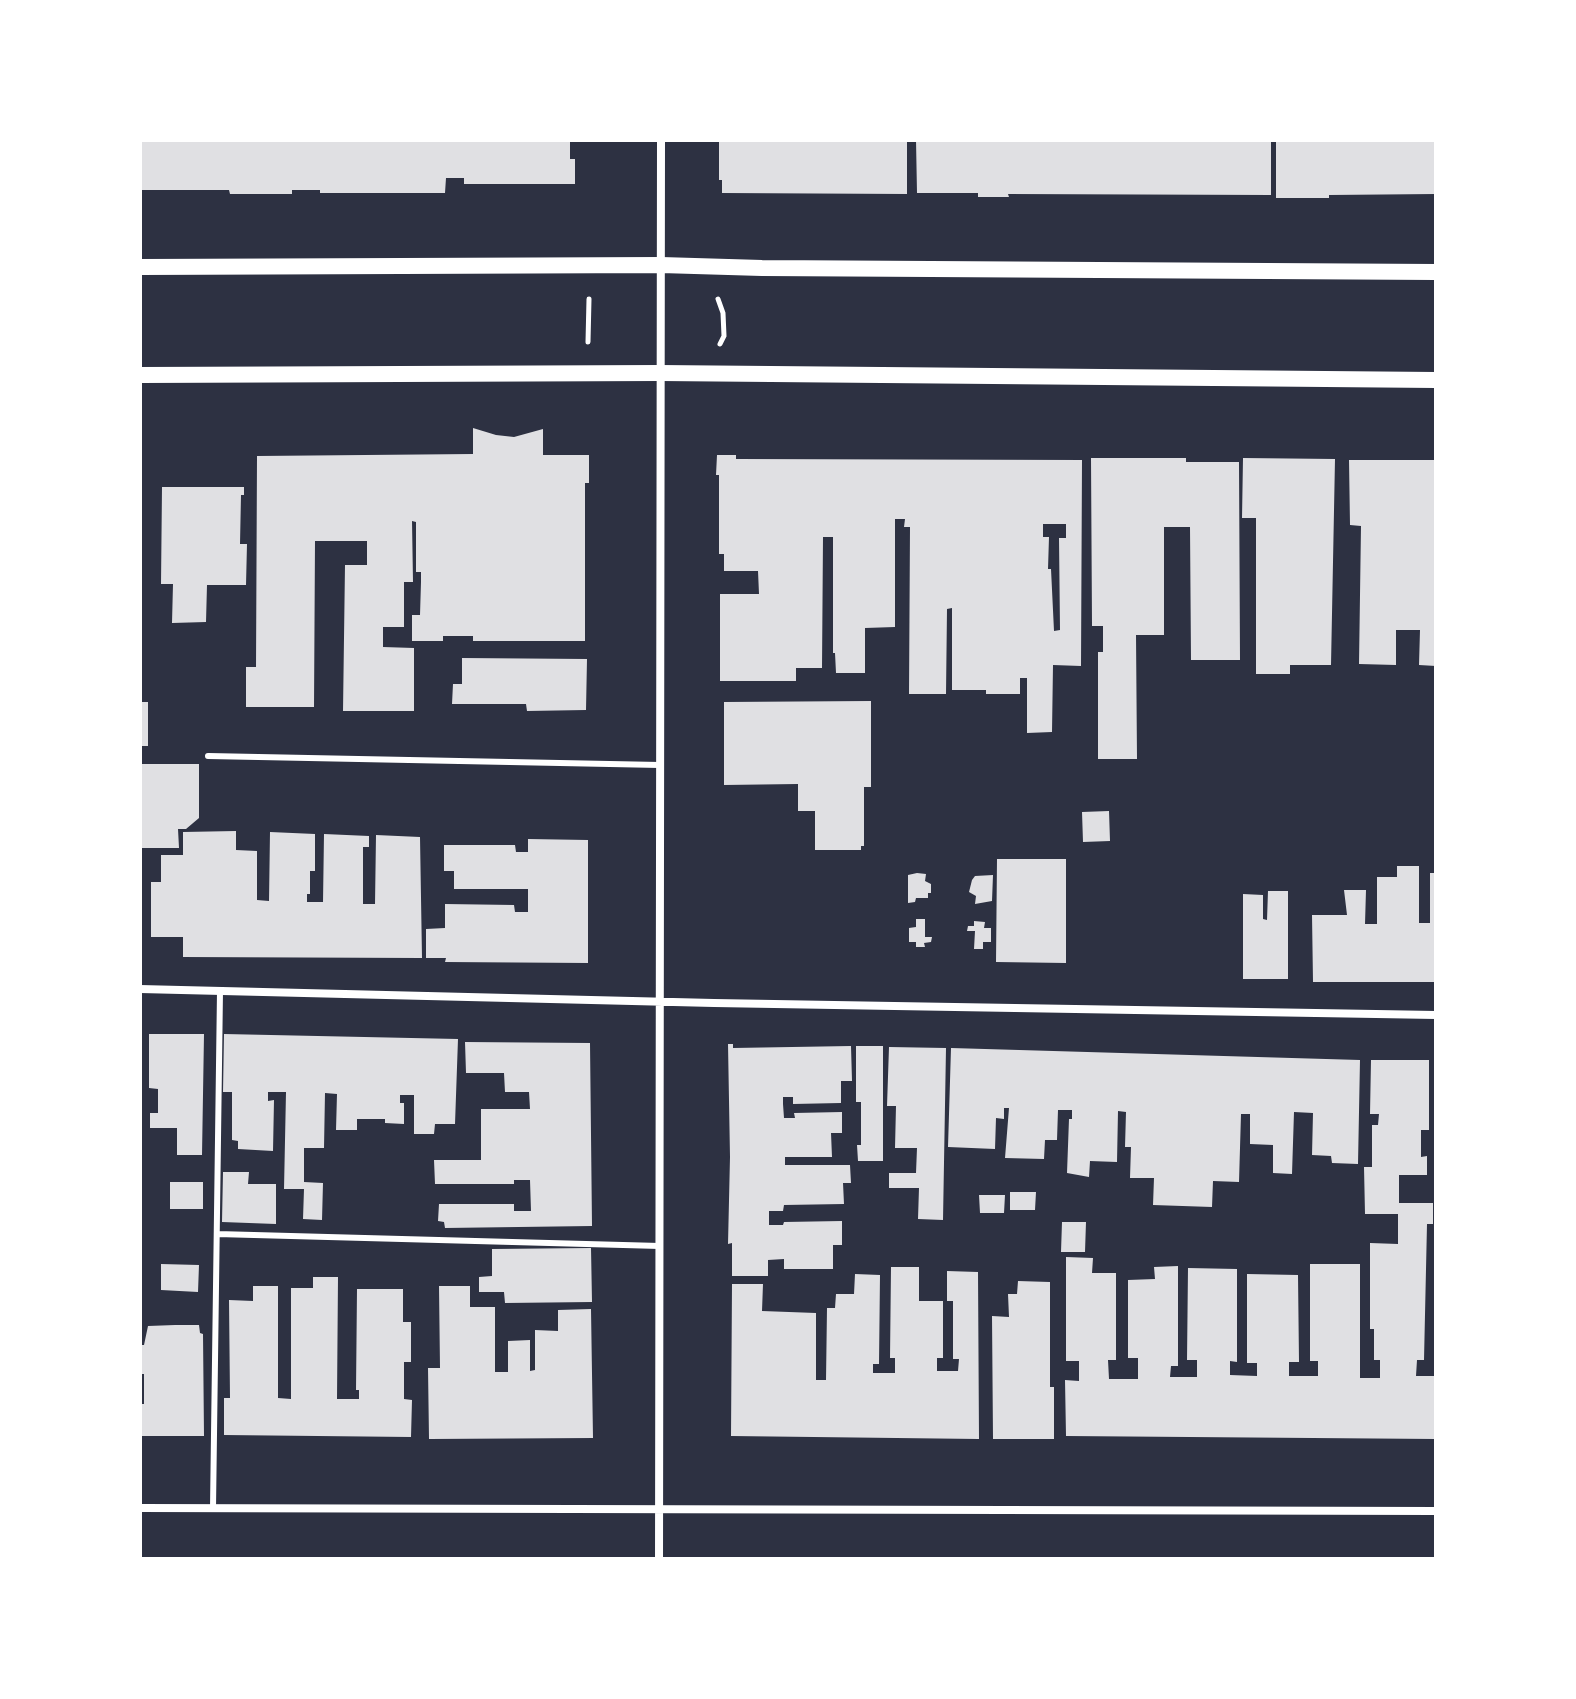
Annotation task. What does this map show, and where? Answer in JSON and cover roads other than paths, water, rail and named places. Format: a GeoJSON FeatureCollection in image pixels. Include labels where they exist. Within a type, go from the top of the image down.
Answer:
{"type":"FeatureCollection","features":[{"type":"Feature","properties":{"kind":"main road"},"geometry":{"type":"LineString","coordinates":[[140,267],[661,265],[1436,272]]}},
{"type":"Feature","properties":{"kind":"main road"},"geometry":{"type":"LineString","coordinates":[[140,375],[660,373],[1436,380]]}},
{"type":"Feature","properties":{"kind":"street"},"geometry":{"type":"LineString","coordinates":[[659,1559],[661,140]]}},
{"type":"Feature","properties":{"kind":"street"},"geometry":{"type":"LineString","coordinates":[[140,989],[660,1002],[1436,1015]]}},
{"type":"Feature","properties":{"kind":"street"},"geometry":{"type":"LineString","coordinates":[[140,1508],[1436,1511]]}},
{"type":"Feature","properties":{"kind":"lane"},"geometry":{"type":"LineString","coordinates":[[208,756],[660,765]]}},
{"type":"Feature","properties":{"kind":"lane"},"geometry":{"type":"LineString","coordinates":[[213,1508],[220,991]]}},
{"type":"Feature","properties":{"kind":"lane"},"geometry":{"type":"LineString","coordinates":[[217,1234],[660,1246]]}}]}
